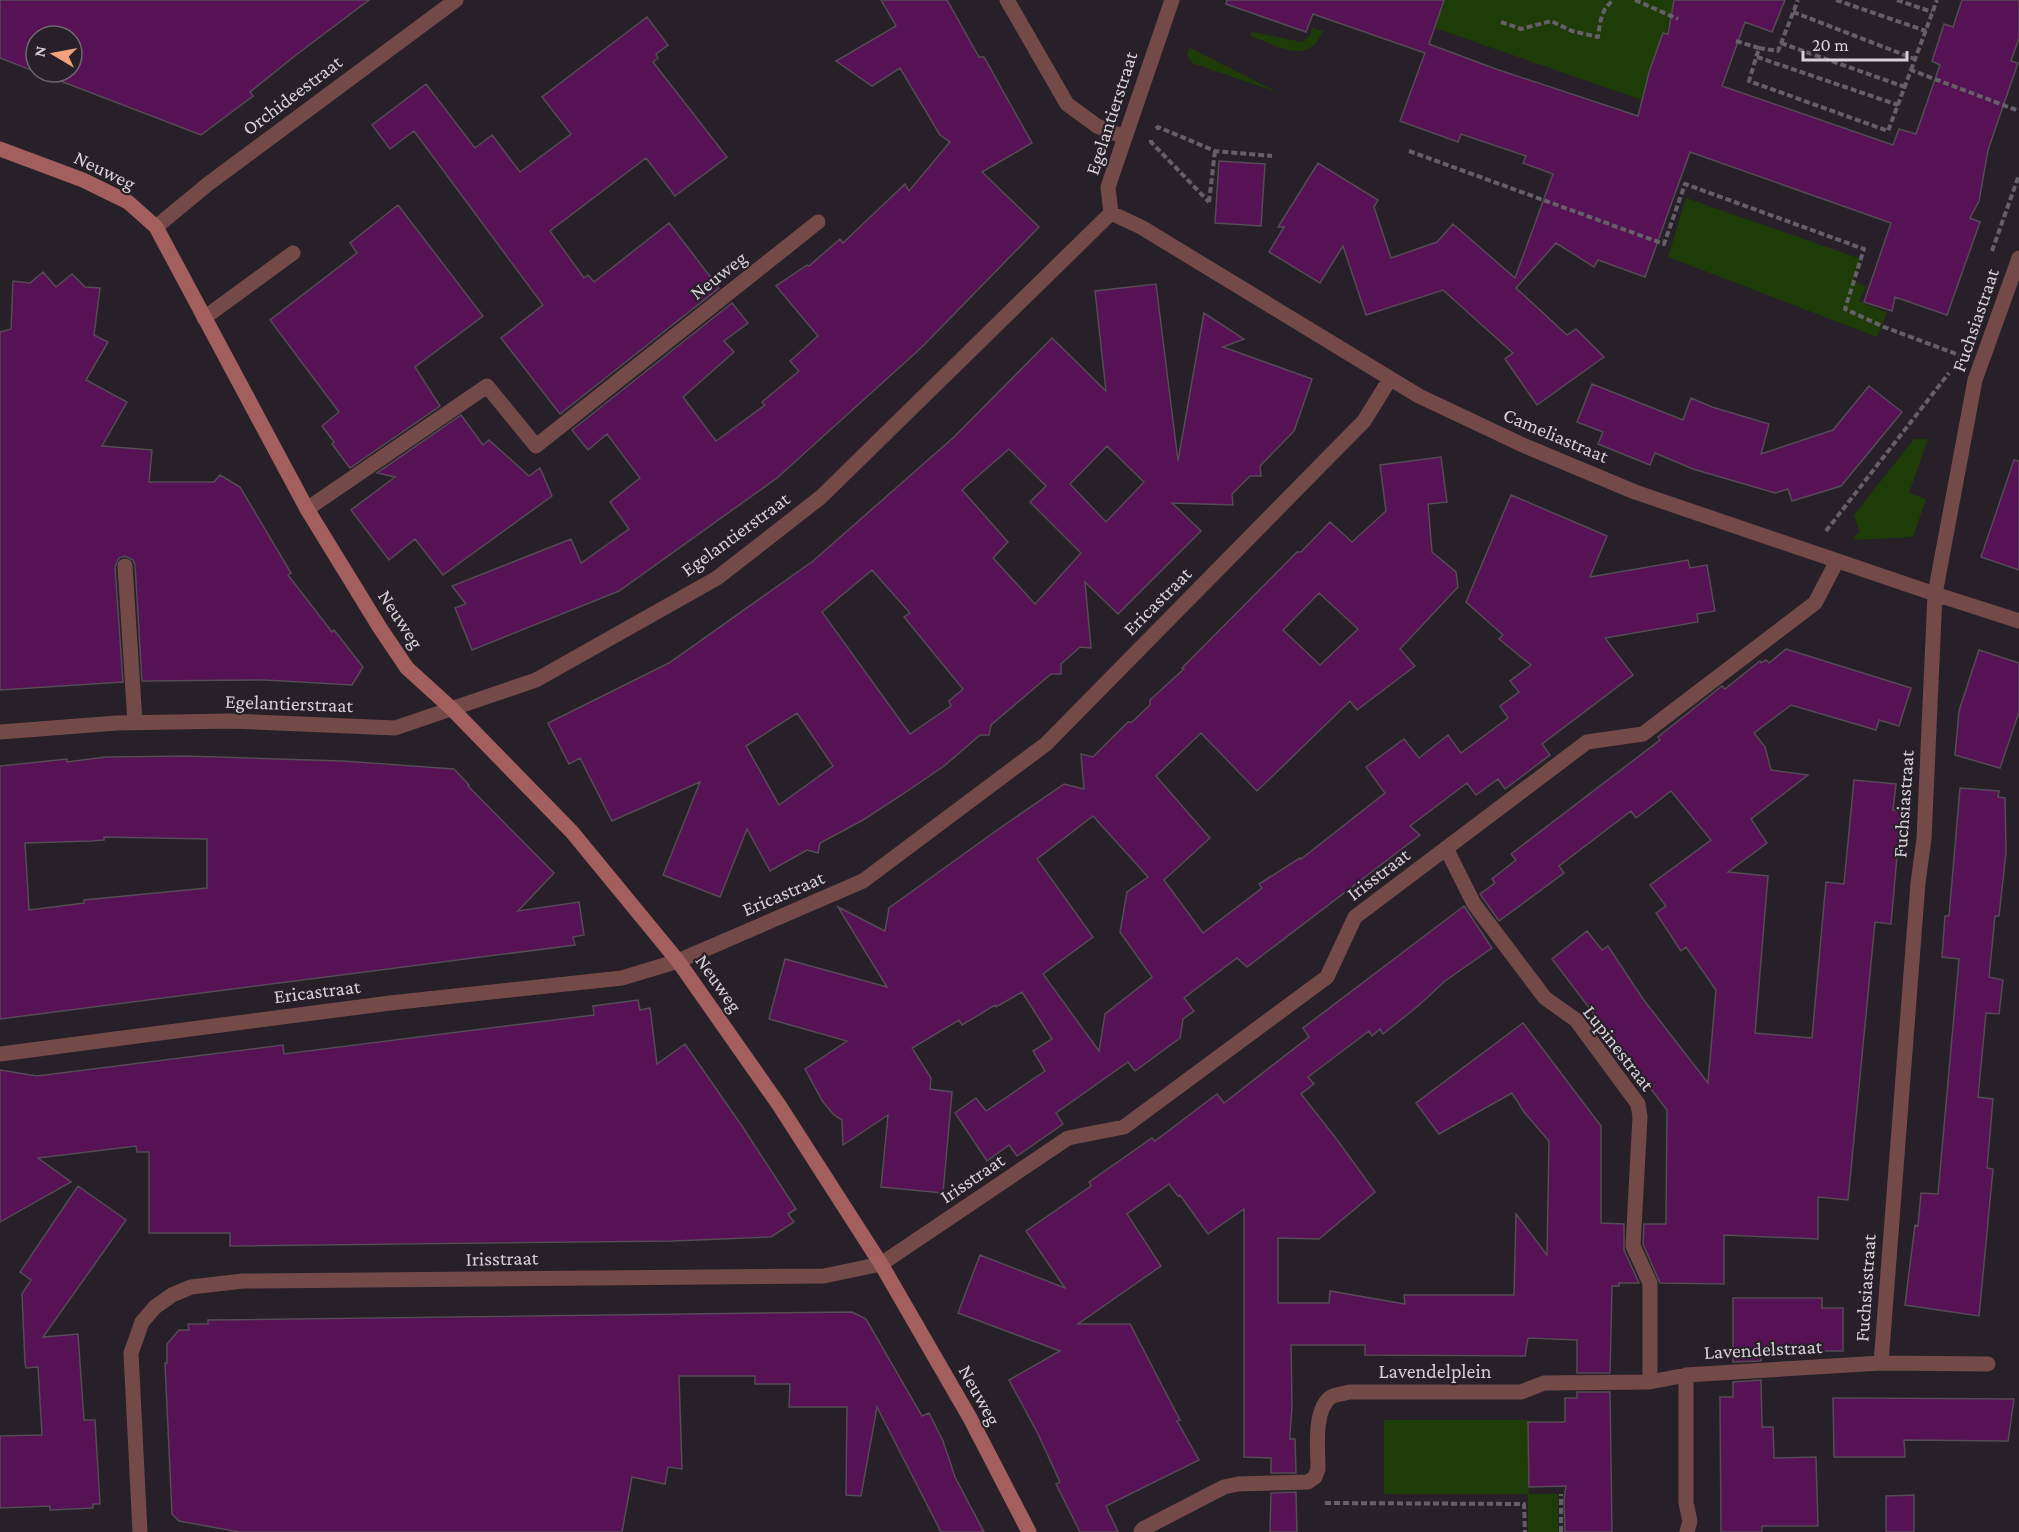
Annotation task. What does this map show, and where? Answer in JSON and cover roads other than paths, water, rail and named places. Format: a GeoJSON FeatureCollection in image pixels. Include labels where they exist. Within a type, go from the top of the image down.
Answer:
{"type":"FeatureCollection","features":[{"type":"Feature","properties":{"kind":"street","name":"Orchideestraat"},"geometry":{"type":"LineString","coordinates":[[156,226],[208,184],[456,0]]}},
{"type":"Feature","properties":{"kind":"street"},"geometry":{"type":"LineString","coordinates":[[1007,0],[1067,104],[1097,126],[1124,137]]}},
{"type":"Feature","properties":{"kind":"street","name":"Egelantierstraat"},"geometry":{"type":"LineString","coordinates":[[0,732],[135,722],[230,721],[395,728],[536,680],[717,578],[821,496],[1111,213],[1108,187],[1172,0]]}},
{"type":"Feature","properties":{"kind":"street","name":"Neuweg"},"geometry":{"type":"LineString","coordinates":[[0,149],[83,180],[128,202],[156,226],[308,509],[380,628],[407,668],[451,708],[572,832],[678,961],[779,1105],[881,1264],[970,1418],[1029,1532]]}},
{"type":"Feature","properties":{"kind":"street","name":"Cameliastraat"},"geometry":{"type":"LineString","coordinates":[[1111,213],[1141,227],[1419,396],[1525,446],[1635,492],[2019,621]]}},
{"type":"Feature","properties":{"kind":"street","name":"Neuweg"},"geometry":{"type":"LineString","coordinates":[[308,509],[487,386],[536,446],[818,222]]}},
{"type":"Feature","properties":{"kind":"street"},"geometry":{"type":"LineString","coordinates":[[204,318],[293,253]]}},
{"type":"Feature","properties":{"kind":"street","name":"Fuchsiastraat"},"geometry":{"type":"LineString","coordinates":[[1881,1363],[1918,884],[1924,840],[1935,594],[1976,380],[2019,258]]}},
{"type":"Feature","properties":{"kind":"street","name":"Ericastraat"},"geometry":{"type":"LineString","coordinates":[[0,1054],[390,1003],[622,978],[678,961],[863,881],[1046,744],[1364,421],[1390,379]]}},
{"type":"Feature","properties":{"kind":"street","name":"Irisstraat"},"geometry":{"type":"LineString","coordinates":[[140,1532],[130,1353],[142,1322],[155,1306],[172,1295],[191,1287],[243,1281],[824,1276],[881,1264],[1068,1138],[1124,1127],[1134,1120],[1327,977],[1355,917],[1587,742],[1643,734],[1815,603],[1837,561]]}},
{"type":"Feature","properties":{"kind":"street"},"geometry":{"type":"LineString","coordinates":[[125,566],[135,722]]}},
{"type":"Feature","properties":{"kind":"street","name":"Lupinestraat"},"geometry":{"type":"LineString","coordinates":[[1446,848],[1474,904],[1545,998],[1576,1020],[1638,1104],[1640,1117],[1633,1246],[1650,1283],[1650,1382]]}},
{"type":"Feature","properties":{"kind":"street","name":"Lavendelstraat"},"geometry":{"type":"LineString","coordinates":[[1650,1382],[1686,1375],[1881,1363],[1988,1364]]}},
{"type":"Feature","properties":{"kind":"street"},"geometry":{"type":"LineString","coordinates":[[1686,1375],[1686,1503],[1690,1521],[1687,1532]]}},
{"type":"Feature","properties":{"kind":"street","name":"Lavendelplein"},"geometry":{"type":"LineString","coordinates":[[1141,1532],[1224,1487],[1238,1484],[1308,1482],[1315,1477],[1318,1469],[1319,1421],[1322,1407],[1331,1397],[1349,1392],[1521,1392],[1544,1383],[1650,1382]]}}]}
